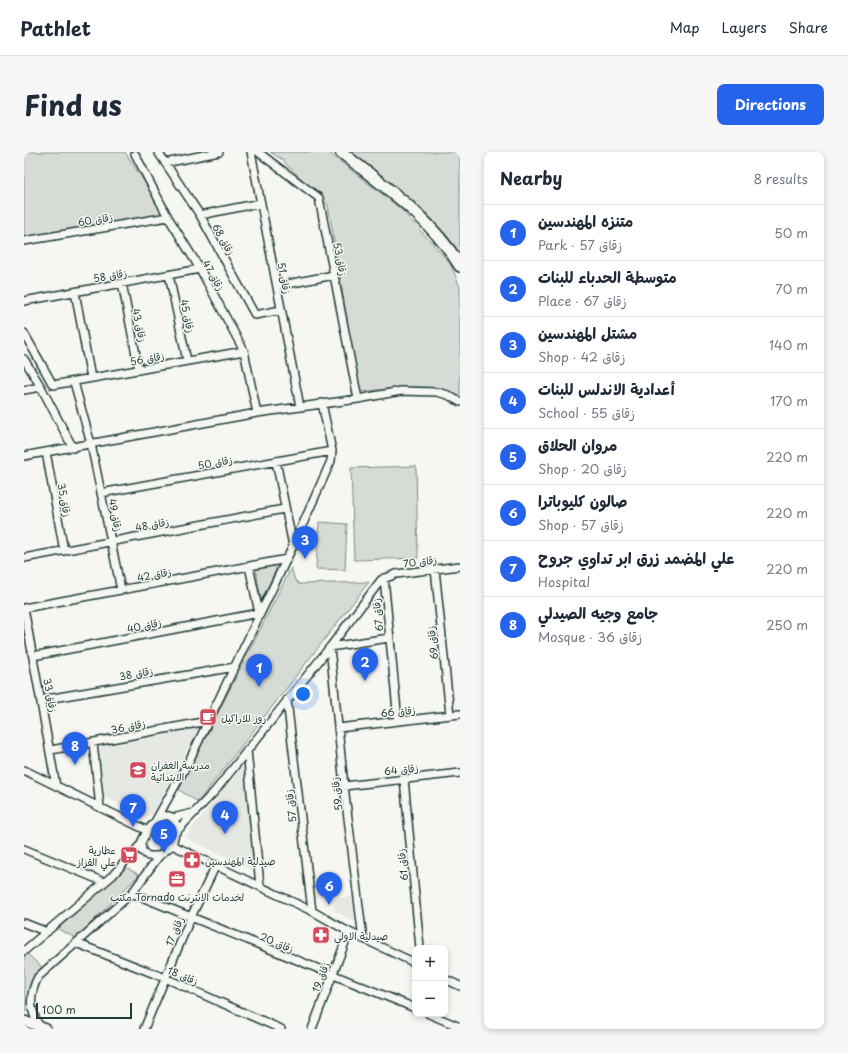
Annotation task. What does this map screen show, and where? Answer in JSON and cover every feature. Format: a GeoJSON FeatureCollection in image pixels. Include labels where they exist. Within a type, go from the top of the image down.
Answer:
{"type":"FeatureCollection","features":[{"type":"Feature","properties":{"kind":"highway"},"geometry":{"type":"LineString","coordinates":[[340,152],[427,222],[441,237],[460,266]]}},
{"type":"Feature","properties":{"kind":"main road"},"geometry":{"type":"LineString","coordinates":[[24,1021],[43,1028]]}},
{"type":"Feature","properties":{"kind":"street","name":"زقاق 68"},"geometry":{"type":"LineString","coordinates":[[158,152],[200,215],[255,315],[281,310]]}},
{"type":"Feature","properties":{"kind":"street"},"geometry":{"type":"LineString","coordinates":[[165,163],[219,152]]}},
{"type":"Feature","properties":{"kind":"street","name":"زقاق 51"},"geometry":{"type":"LineString","coordinates":[[251,152],[300,407]]}},
{"type":"Feature","properties":{"kind":"street","name":"زقاق 53"},"geometry":{"type":"LineString","coordinates":[[258,152],[319,198],[358,399]]}},
{"type":"Feature","properties":{"kind":"street","name":"زقاق 47"},"geometry":{"type":"LineString","coordinates":[[135,154],[168,217],[200,269],[244,351],[257,413]]}},
{"type":"Feature","properties":{"kind":"street"},"geometry":{"type":"LineString","coordinates":[[200,215],[261,203]]}},
{"type":"Feature","properties":{"kind":"street","name":"زقاق 60"},"geometry":{"type":"LineString","coordinates":[[24,241],[168,217]]}},
{"type":"Feature","properties":{"kind":"street","name":"زقاق 58"},"geometry":{"type":"LineString","coordinates":[[24,301],[200,269]]}},
{"type":"Feature","properties":{"kind":"street","name":"زقاق 45"},"geometry":{"type":"LineString","coordinates":[[169,275],[187,361]]}},
{"type":"Feature","properties":{"kind":"street"},"geometry":{"type":"LineString","coordinates":[[276,286],[334,275]]}},
{"type":"Feature","properties":{"kind":"street","name":"زقاق 43"},"geometry":{"type":"LineString","coordinates":[[122,283],[140,370]]}},
{"type":"Feature","properties":{"kind":"street"},"geometry":{"type":"LineString","coordinates":[[75,292],[91,378]]}},
{"type":"Feature","properties":{"kind":"street","name":"زقاق 56"},"geometry":{"type":"LineString","coordinates":[[24,333],[53,385],[244,351]]}},
{"type":"Feature","properties":{"kind":"street"},"geometry":{"type":"LineString","coordinates":[[24,359],[41,387],[73,448]]}},
{"type":"Feature","properties":{"kind":"street","name":"زقاق 49"},"geometry":{"type":"LineString","coordinates":[[74,382],[91,444],[121,590]]}},
{"type":"Feature","properties":{"kind":"street"},"geometry":{"type":"LineString","coordinates":[[24,390],[41,387]]}},
{"type":"Feature","properties":{"kind":"street"},"geometry":{"type":"LineString","coordinates":[[24,456],[257,413],[358,399],[401,391],[419,390],[443,393],[460,402]]}},
{"type":"Feature","properties":{"kind":"street"},"geometry":{"type":"LineString","coordinates":[[24,952],[122,866],[141,844],[171,795],[235,667],[259,613],[287,559],[331,462],[332,451],[322,403]]}},
{"type":"Feature","properties":{"kind":"street","name":"زقاق 50"},"geometry":{"type":"LineString","coordinates":[[101,493],[332,451]]}},
{"type":"Feature","properties":{"kind":"street","name":"زقاق 35"},"geometry":{"type":"LineString","coordinates":[[46,452],[64,551]]}},
{"type":"Feature","properties":{"kind":"street"},"geometry":{"type":"LineString","coordinates":[[276,461],[284,509],[293,546]]}},
{"type":"Feature","properties":{"kind":"street","name":"زقاق 48"},"geometry":{"type":"LineString","coordinates":[[24,558],[284,509]]}},
{"type":"Feature","properties":{"kind":"street","name":"زقاق 42"},"geometry":{"type":"LineString","coordinates":[[24,608],[287,559]]}},
{"type":"Feature","properties":{"kind":"street"},"geometry":{"type":"LineString","coordinates":[[249,566],[259,613]]}},
{"type":"Feature","properties":{"kind":"street","name":"زقاق 70"},"geometry":{"type":"LineString","coordinates":[[384,578],[396,574],[460,566]]}},
{"type":"Feature","properties":{"kind":"street","name":"زقاق 69"},"geometry":{"type":"LineString","coordinates":[[435,569],[450,715]]}},
{"type":"Feature","properties":{"kind":"street"},"geometry":{"type":"LineString","coordinates":[[176,832],[195,812],[288,700],[384,578]]}},
{"type":"Feature","properties":{"kind":"street","name":"زقاق 67"},"geometry":{"type":"LineString","coordinates":[[384,578],[398,721]]}},
{"type":"Feature","properties":{"kind":"street","name":"زقاق 33"},"geometry":{"type":"LineString","coordinates":[[24,608],[51,750],[56,786]]}},
{"type":"Feature","properties":{"kind":"street","name":"زقاق 40"},"geometry":{"type":"LineString","coordinates":[[33,656],[259,613]]}},
{"type":"Feature","properties":{"kind":"street"},"geometry":{"type":"LineString","coordinates":[[330,646],[389,638]]}},
{"type":"Feature","properties":{"kind":"street","name":"زقاق 59"},"geometry":{"type":"LineString","coordinates":[[330,646],[344,786],[363,939]]}},
{"type":"Feature","properties":{"kind":"street","name":"زقاق 38"},"geometry":{"type":"LineString","coordinates":[[42,700],[235,667]]}},
{"type":"Feature","properties":{"kind":"street","name":"زقاق 57"},"geometry":{"type":"LineString","coordinates":[[288,700],[312,911]]}},
{"type":"Feature","properties":{"kind":"street","name":"زقاق 66"},"geometry":{"type":"LineString","coordinates":[[338,728],[460,714]]}},
{"type":"Feature","properties":{"kind":"street","name":"زقاق 36"},"geometry":{"type":"LineString","coordinates":[[51,750],[208,722]]}},
{"type":"Feature","properties":{"kind":"street"},"geometry":{"type":"LineString","coordinates":[[93,743],[100,807]]}},
{"type":"Feature","properties":{"kind":"street"},"geometry":{"type":"LineString","coordinates":[[247,750],[260,886]]}},
{"type":"Feature","properties":{"kind":"street"},"geometry":{"type":"LineString","coordinates":[[24,770],[148,831]]}},
{"type":"Feature","properties":{"kind":"street","name":"زقاق 64"},"geometry":{"type":"LineString","coordinates":[[344,786],[460,773]]}},
{"type":"Feature","properties":{"kind":"street","name":"زقاق 61"},"geometry":{"type":"LineString","coordinates":[[404,779],[420,945]]}},
{"type":"Feature","properties":{"kind":"street"},"geometry":{"type":"LineString","coordinates":[[43,1028],[35,1020],[31,1002],[38,977],[132,893],[159,856],[172,845],[177,826],[170,817],[171,795]]}},
{"type":"Feature","properties":{"kind":"street"},"geometry":{"type":"LineString","coordinates":[[156,820],[162,816],[170,817],[195,812]]}},
{"type":"Feature","properties":{"kind":"street"},"geometry":{"type":"LineString","coordinates":[[141,844],[142,851],[148,856],[159,856]]}},
{"type":"Feature","properties":{"kind":"street"},"geometry":{"type":"LineString","coordinates":[[172,845],[312,911],[349,932],[412,962]]}},
{"type":"Feature","properties":{"kind":"street"},"geometry":{"type":"LineString","coordinates":[[24,849],[104,882]]}},
{"type":"Feature","properties":{"kind":"street","name":"زقاق 17"},"geometry":{"type":"LineString","coordinates":[[144,1029],[191,917],[216,865]]}},
{"type":"Feature","properties":{"kind":"street","name":"زقاق 20"},"geometry":{"type":"LineString","coordinates":[[132,893],[412,1007]]}},
{"type":"Feature","properties":{"kind":"street"},"geometry":{"type":"LineString","coordinates":[[24,923],[47,932]]}},
{"type":"Feature","properties":{"kind":"street","name":"زقاق 19"},"geometry":{"type":"LineString","coordinates":[[312,1029],[331,975],[349,932]]}},
{"type":"Feature","properties":{"kind":"street","name":"زقاق 18"},"geometry":{"type":"LineString","coordinates":[[76,943],[165,978],[281,1029]]}},
{"type":"Feature","properties":{"kind":"street"},"geometry":{"type":"LineString","coordinates":[[448,980],[460,986]]}},
{"type":"Feature","properties":{"kind":"street"},"geometry":{"type":"LineString","coordinates":[[436,1017],[460,1027]]}},
{"type":"Feature","properties":{"kind":"shaded area"},"geometry":{"type":"Polygon","coordinates":[[[24,152],[125,152],[167,216],[24,240],[24,152]]]}},
{"type":"Feature","properties":{"kind":"shaded area"},"geometry":{"type":"Polygon","coordinates":[[[270,152],[328,152],[400,208],[450,263],[460,287],[460,397],[448,392],[424,387],[359,392],[328,205],[280,158],[270,152]]]}},
{"type":"Feature","properties":{"kind":"shaded area"},"geometry":{"type":"Polygon","coordinates":[[[351,152],[460,152],[460,253],[436,223],[423,210],[351,152]]]}},
{"type":"Feature","properties":{"kind":"shaded area"},"geometry":{"type":"Polygon","coordinates":[[[416,466],[418,558],[354,560],[351,468],[416,466]]]}},
{"type":"Feature","properties":{"kind":"shaded area"},"geometry":{"type":"Polygon","coordinates":[[[319,522],[347,524],[345,570],[316,569],[319,522]]]}},
{"type":"Feature","properties":{"kind":"shaded area"},"geometry":{"type":"Polygon","coordinates":[[[278,565],[261,601],[256,569],[278,565]]]}},
{"type":"Feature","properties":{"kind":"shaded area"},"geometry":{"type":"Polygon","coordinates":[[[291,568],[295,580],[299,584],[369,582],[198,802],[179,790],[291,568]]]}},
{"type":"Feature","properties":{"kind":"shaded area","name":"مدرسة الغفران الابتدائية"},"geometry":{"type":"Polygon","coordinates":[[[200,727],[153,814],[146,817],[103,796],[95,744],[200,727]]]}},
{"type":"Feature","properties":{"kind":"shaded area"},"geometry":{"type":"Polygon","coordinates":[[[245,763],[255,871],[185,837],[245,763]]]}},
{"type":"Feature","properties":{"kind":"shaded area"},"geometry":{"type":"Polygon","coordinates":[[[126,867],[139,875],[76,938],[58,929],[126,867]]]}},
{"type":"Feature","properties":{"kind":"shaded area"},"geometry":{"type":"Polygon","coordinates":[[[352,897],[355,921],[335,911],[334,899],[352,897]]]}},
{"type":"Feature","properties":{"kind":"shaded area"},"geometry":{"type":"Polygon","coordinates":[[[27,954],[43,968],[34,977],[25,1008],[26,1012],[24,1011],[24,957],[27,954]]]}},
{"type":"Feature","properties":{"kind":"place","name":"مشتل المهندسين"},"geometry":{"type":"Point","coordinates":[305,559]}},
{"type":"Feature","properties":{"kind":"place","name":"متوسطة الحدباء للبنات"},"geometry":{"type":"Point","coordinates":[365,681]}},
{"type":"Feature","properties":{"kind":"place","name":"متنزه المهندسين"},"geometry":{"type":"Point","coordinates":[259,687]}},
{"type":"Feature","properties":{"kind":"place","name":"روز للاراكيل"},"geometry":{"type":"Point","coordinates":[208,717]}},
{"type":"Feature","properties":{"kind":"place","name":"جامع وجيه الصيدلي"},"geometry":{"type":"Point","coordinates":[75,765]}},
{"type":"Feature","properties":{"kind":"place","name":"مدرسة الغفران الابتدائية"},"geometry":{"type":"Point","coordinates":[138,770]}},
{"type":"Feature","properties":{"kind":"place","name":"علي المضمد زرق ابر تداوي جروح"},"geometry":{"type":"Point","coordinates":[133,827]}},
{"type":"Feature","properties":{"kind":"place","name":"أعدادية الاندلس للبنات"},"geometry":{"type":"Point","coordinates":[225,834]}},
{"type":"Feature","properties":{"kind":"place","name":"مروان الحلاق"},"geometry":{"type":"Point","coordinates":[164,853]}},
{"type":"Feature","properties":{"kind":"place","name":"عطارية علي القزاز"},"geometry":{"type":"Point","coordinates":[129,855]}},
{"type":"Feature","properties":{"kind":"place","name":"صيدلية المهندسين"},"geometry":{"type":"Point","coordinates":[192,860]}},
{"type":"Feature","properties":{"kind":"place","name":"مكتب Tornado لخدمات الانترنت"},"geometry":{"type":"Point","coordinates":[177,879]}},
{"type":"Feature","properties":{"kind":"place","name":"صالون كليوباترا"},"geometry":{"type":"Point","coordinates":[329,905]}},
{"type":"Feature","properties":{"kind":"place","name":"صيدلية الاولى"},"geometry":{"type":"Point","coordinates":[321,935]}}]}
